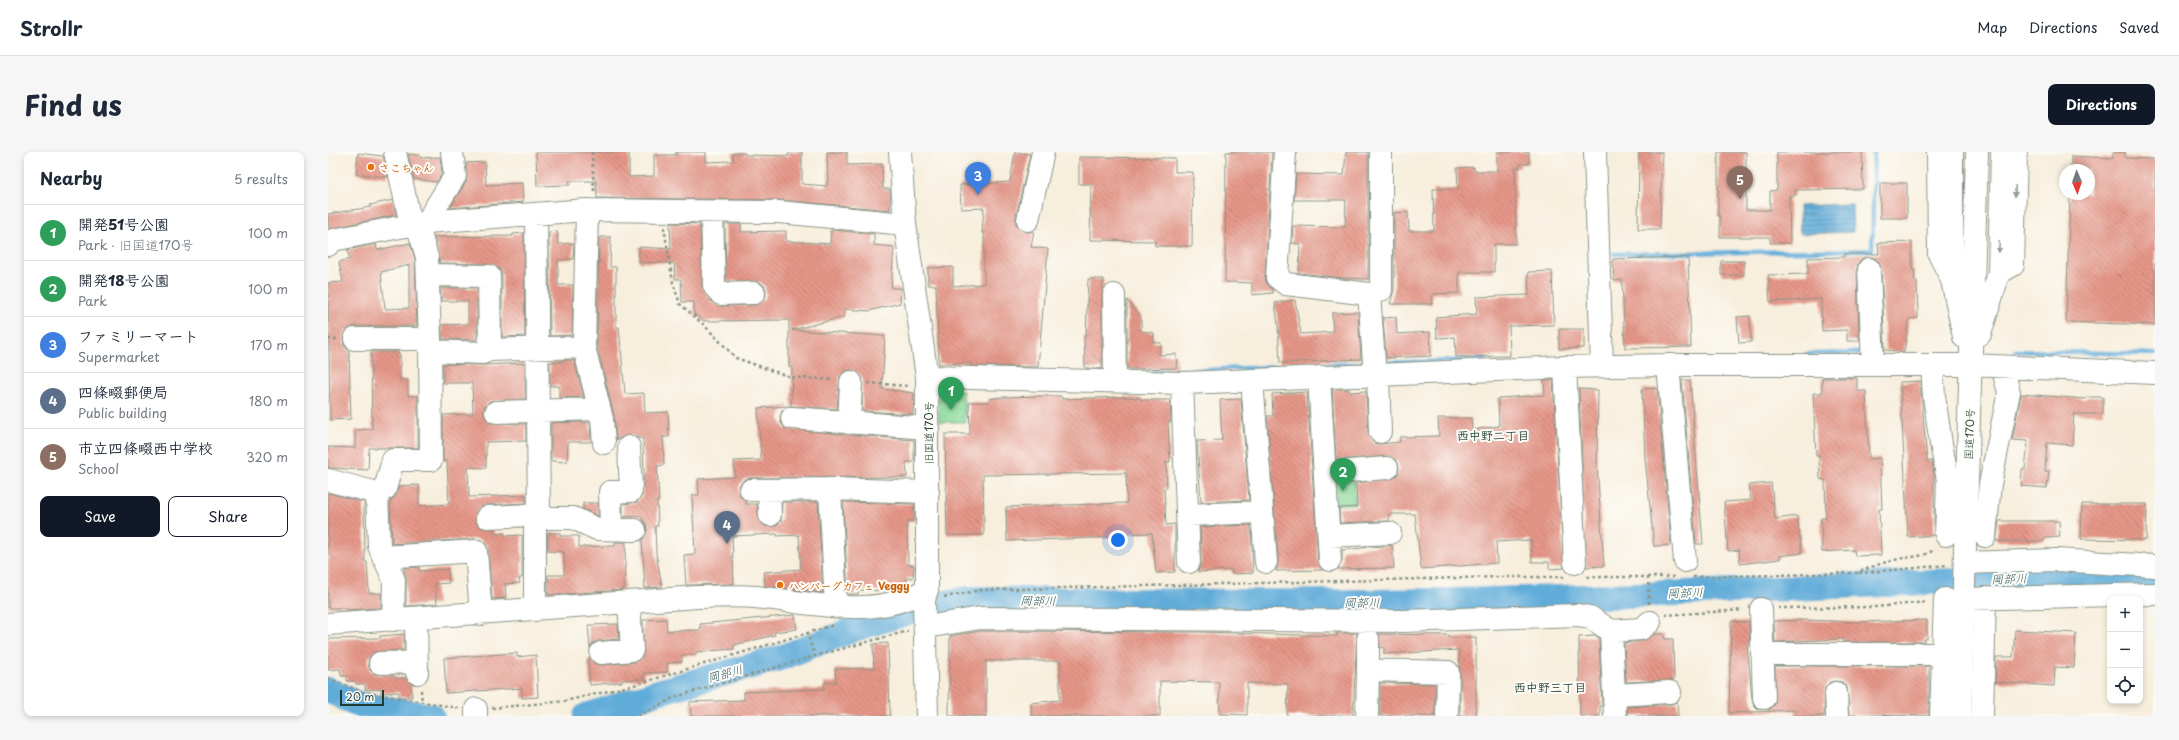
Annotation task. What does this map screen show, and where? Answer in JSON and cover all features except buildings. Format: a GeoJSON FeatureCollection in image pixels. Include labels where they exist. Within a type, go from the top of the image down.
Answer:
{"type":"FeatureCollection","features":[{"type":"Feature","properties":{"kind":"main road"},"geometry":{"type":"LineString","coordinates":[[328,480],[378,493],[385,489],[393,460],[431,460],[429,275],[427,258],[420,224],[394,152]]}},
{"type":"Feature","properties":{"kind":"main road"},"geometry":{"type":"LineString","coordinates":[[420,224],[432,213],[455,176],[452,152]]}},
{"type":"Feature","properties":{"kind":"main road","name":"旧国道170号"},"geometry":{"type":"LineString","coordinates":[[900,152],[905,224],[927,382],[927,716]]}},
{"type":"Feature","properties":{"kind":"main road"},"geometry":{"type":"LineString","coordinates":[[1028,220],[1043,152]]}},
{"type":"Feature","properties":{"kind":"main road"},"geometry":{"type":"LineString","coordinates":[[1285,152],[1277,277],[1286,284],[1369,294],[1381,290],[1381,152]]}},
{"type":"Feature","properties":{"kind":"main road"},"geometry":{"type":"LineString","coordinates":[[1595,152],[1602,366]]}},
{"type":"Feature","properties":{"kind":"main road"},"geometry":{"type":"LineString","coordinates":[[1938,152],[1939,254],[1952,280]]}},
{"type":"Feature","properties":{"kind":"main road"},"geometry":{"type":"LineString","coordinates":[[1952,152],[1952,280],[1970,365]]}},
{"type":"Feature","properties":{"kind":"main road","name":"国道170号"},"geometry":{"type":"LineString","coordinates":[[1960,716],[1977,152]]}},
{"type":"Feature","properties":{"kind":"main road"},"geometry":{"type":"LineString","coordinates":[[1970,365],[1999,272],[2002,152]]}},
{"type":"Feature","properties":{"kind":"main road"},"geometry":{"type":"LineString","coordinates":[[1999,272],[2013,265],[2016,152]]}},
{"type":"Feature","properties":{"kind":"main road"},"geometry":{"type":"LineString","coordinates":[[328,244],[333,240],[420,224],[591,210],[778,212],[905,224]]}},
{"type":"Feature","properties":{"kind":"main road"},"geometry":{"type":"LineString","coordinates":[[591,210],[584,347],[598,409],[602,419],[604,443]]}},
{"type":"Feature","properties":{"kind":"main road"},"geometry":{"type":"LineString","coordinates":[[712,212],[714,286],[721,294],[754,293]]}},
{"type":"Feature","properties":{"kind":"main road"},"geometry":{"type":"LineString","coordinates":[[535,610],[538,412],[536,214]]}},
{"type":"Feature","properties":{"kind":"main road"},"geometry":{"type":"LineString","coordinates":[[1869,270],[1873,365]]}},
{"type":"Feature","properties":{"kind":"main road"},"geometry":{"type":"LineString","coordinates":[[429,275],[489,276],[490,350]]}},
{"type":"Feature","properties":{"kind":"main road"},"geometry":{"type":"LineString","coordinates":[[1369,294],[1380,432]]}},
{"type":"Feature","properties":{"kind":"main road"},"geometry":{"type":"LineString","coordinates":[[1114,295],[1115,376]]}},
{"type":"Feature","properties":{"kind":"main road"},"geometry":{"type":"LineString","coordinates":[[354,339],[430,345],[483,353],[490,350],[584,347]]}},
{"type":"Feature","properties":{"kind":"main road"},"geometry":{"type":"LineString","coordinates":[[1668,365],[1683,572]]}},
{"type":"Feature","properties":{"kind":"main road"},"geometry":{"type":"LineString","coordinates":[[927,382],[1115,376],[1182,383],[1319,377],[1375,369],[1668,365],[1970,365],[2155,373]]}},
{"type":"Feature","properties":{"kind":"main road"},"geometry":{"type":"LineString","coordinates":[[1932,366],[1940,436],[1948,480],[1942,541]]}},
{"type":"Feature","properties":{"kind":"main road"},"geometry":{"type":"LineString","coordinates":[[1565,367],[1576,572]]}},
{"type":"Feature","properties":{"kind":"main road"},"geometry":{"type":"LineString","coordinates":[[1985,536],[1990,484],[2009,392],[2002,367]]}},
{"type":"Feature","properties":{"kind":"main road"},"geometry":{"type":"LineString","coordinates":[[1319,377],[1330,560]]}},
{"type":"Feature","properties":{"kind":"main road"},"geometry":{"type":"LineString","coordinates":[[1252,380],[1266,562]]}},
{"type":"Feature","properties":{"kind":"main road"},"geometry":{"type":"LineString","coordinates":[[849,423],[851,382]]}},
{"type":"Feature","properties":{"kind":"main road"},"geometry":{"type":"LineString","coordinates":[[1182,383],[1190,562]]}},
{"type":"Feature","properties":{"kind":"main road"},"geometry":{"type":"LineString","coordinates":[[496,412],[538,412],[598,409]]}},
{"type":"Feature","properties":{"kind":"main road"},"geometry":{"type":"LineString","coordinates":[[792,418],[928,428]]}},
{"type":"Feature","properties":{"kind":"main road"},"geometry":{"type":"LineString","coordinates":[[611,529],[610,492],[631,491],[629,447]]}},
{"type":"Feature","properties":{"kind":"main road"},"geometry":{"type":"LineString","coordinates":[[1325,473],[1387,468]]}},
{"type":"Feature","properties":{"kind":"main road"},"geometry":{"type":"LineString","coordinates":[[770,515],[760,490],[830,489],[928,492]]}},
{"type":"Feature","properties":{"kind":"main road"},"geometry":{"type":"LineString","coordinates":[[830,489],[836,616]]}},
{"type":"Feature","properties":{"kind":"main road"},"geometry":{"type":"LineString","coordinates":[[378,493],[378,546],[394,580],[393,620]]}},
{"type":"Feature","properties":{"kind":"main road"},"geometry":{"type":"LineString","coordinates":[[1187,515],[1262,512]]}},
{"type":"Feature","properties":{"kind":"main road"},"geometry":{"type":"LineString","coordinates":[[487,517],[530,515],[537,518],[573,518],[597,529],[635,530]]}},
{"type":"Feature","properties":{"kind":"main road"},"geometry":{"type":"LineString","coordinates":[[1329,536],[1390,533]]}},
{"type":"Feature","properties":{"kind":"main road"},"geometry":{"type":"LineString","coordinates":[[383,557],[476,551],[481,614]]}},
{"type":"Feature","properties":{"kind":"main road"},"geometry":{"type":"LineString","coordinates":[[1965,586],[2056,560],[2155,566]]}},
{"type":"Feature","properties":{"kind":"main road"},"geometry":{"type":"LineString","coordinates":[[1965,586],[2155,594]]}},
{"type":"Feature","properties":{"kind":"main road"},"geometry":{"type":"LineString","coordinates":[[1941,716],[1943,654],[1965,586]]}},
{"type":"Feature","properties":{"kind":"main road"},"geometry":{"type":"LineString","coordinates":[[1965,586],[1982,716]]}},
{"type":"Feature","properties":{"kind":"main road"},"geometry":{"type":"LineString","coordinates":[[328,624],[416,619],[697,597],[753,597],[836,616],[926,595]]}},
{"type":"Feature","properties":{"kind":"main road"},"geometry":{"type":"LineString","coordinates":[[601,653],[632,650],[629,602]]}},
{"type":"Feature","properties":{"kind":"main road"},"geometry":{"type":"LineString","coordinates":[[1761,609],[1764,698]]}},
{"type":"Feature","properties":{"kind":"main road"},"geometry":{"type":"LineString","coordinates":[[926,627],[980,618],[1403,621],[1578,614],[1590,617],[1611,631],[1641,629],[1650,622]]}},
{"type":"Feature","properties":{"kind":"main road"},"geometry":{"type":"LineString","coordinates":[[380,663],[417,668],[416,619]]}},
{"type":"Feature","properties":{"kind":"main road"},"geometry":{"type":"LineString","coordinates":[[1611,631],[1615,716]]}},
{"type":"Feature","properties":{"kind":"main road"},"geometry":{"type":"LineString","coordinates":[[1367,716],[1368,639]]}},
{"type":"Feature","properties":{"kind":"main road"},"geometry":{"type":"LineString","coordinates":[[1762,654],[1943,654]]}},
{"type":"Feature","properties":{"kind":"main road"},"geometry":{"type":"LineString","coordinates":[[1368,670],[1448,672],[1447,716]]}},
{"type":"Feature","properties":{"kind":"main road"},"geometry":{"type":"LineString","coordinates":[[1614,695],[1670,692]]}},
{"type":"Feature","properties":{"kind":"main road"},"geometry":{"type":"LineString","coordinates":[[1836,693],[1837,716]]}},
{"type":"Feature","properties":{"kind":"path"},"geometry":{"type":"LineString","coordinates":[[591,210],[592,152]]}},
{"type":"Feature","properties":{"kind":"path"},"geometry":{"type":"LineString","coordinates":[[661,211],[673,283],[680,304],[704,325],[736,358],[790,377],[851,382],[927,382]]}},
{"type":"Feature","properties":{"kind":"path"},"geometry":{"type":"LineString","coordinates":[[1857,573],[1874,565],[1900,558],[1926,555],[1942,541]]}},
{"type":"Feature","properties":{"kind":"path"},"geometry":{"type":"LineString","coordinates":[[926,595],[982,590],[1499,577],[1576,572],[1648,577],[1683,572],[1857,573],[1965,586]]}},
{"type":"Feature","properties":{"kind":"path"},"geometry":{"type":"LineString","coordinates":[[1648,577],[1650,622],[1666,614],[1761,609],[1875,607],[1923,603],[1965,586]]}},
{"type":"Feature","properties":{"kind":"path"},"geometry":{"type":"LineString","coordinates":[[328,678],[362,692],[476,713],[565,701],[631,686],[807,632],[836,616]]}},
{"type":"Feature","properties":{"kind":"path"},"geometry":{"type":"LineString","coordinates":[[638,716],[675,697],[815,656],[926,627]]}},
{"type":"Feature","properties":{"kind":"path"},"geometry":{"type":"LineString","coordinates":[[807,632],[815,656]]}},
{"type":"Feature","properties":{"kind":"green space"},"geometry":{"type":"Polygon","coordinates":[[[963,391],[965,422],[939,422],[938,398],[943,392],[963,391]]]}},
{"type":"Feature","properties":{"kind":"green space"},"geometry":{"type":"Polygon","coordinates":[[[1354,478],[1355,504],[1333,505],[1332,479],[1354,478]]]}},
{"type":"Feature","properties":{"kind":"water"},"geometry":{"type":"Polygon","coordinates":[[[1852,204],[1853,232],[1800,234],[1799,206],[1852,204]]]}},
{"type":"Feature","properties":{"kind":"waterway"},"geometry":{"type":"LineString","coordinates":[[1614,254],[1872,250],[1874,152]]}},
{"type":"Feature","properties":{"kind":"waterway"},"geometry":{"type":"LineString","coordinates":[[2016,351],[2155,354]]}},
{"type":"Feature","properties":{"kind":"waterway"},"geometry":{"type":"LineString","coordinates":[[1806,354],[1858,353]]}},
{"type":"Feature","properties":{"kind":"waterway"},"geometry":{"type":"LineString","coordinates":[[1380,363],[1485,360]]}},
{"type":"Feature","properties":{"kind":"waterway"},"geometry":{"type":"LineString","coordinates":[[1154,372],[1369,363]]}},
{"type":"Feature","properties":{"kind":"waterway","name":"岡部川"},"geometry":{"type":"LineString","coordinates":[[586,716],[661,691],[780,658],[860,627],[928,606],[967,599],[1244,602],[1453,601],[2076,577],[2155,576]]}},
{"type":"Feature","properties":{"kind":"waterway","name":"岡部川"},"geometry":{"type":"LineString","coordinates":[[328,690],[357,704],[432,716]]}},
{"type":"Feature","properties":{"kind":"place","name":"さこちゃん"},"geometry":{"type":"Point","coordinates":[371,167]}},
{"type":"Feature","properties":{"kind":"place","name":"ファミリーマート"},"geometry":{"type":"Point","coordinates":[978,195]}},
{"type":"Feature","properties":{"kind":"place","name":"市立四條畷西中学校"},"geometry":{"type":"Point","coordinates":[1740,199]}},
{"type":"Feature","properties":{"kind":"place","name":"開発51号公園"},"geometry":{"type":"Point","coordinates":[951,410]}},
{"type":"Feature","properties":{"kind":"place","name":"開発18号公園"},"geometry":{"type":"Point","coordinates":[1343,491]}},
{"type":"Feature","properties":{"kind":"place","name":"四條畷郵便局"},"geometry":{"type":"Point","coordinates":[727,544]}},
{"type":"Feature","properties":{"kind":"place","name":"ハンバーグカフェ Veggy"},"geometry":{"type":"Point","coordinates":[780,585]}},
{"type":"Feature","properties":{"kind":"district","name":"西中野二丁目"},"geometry":{"type":"Point","coordinates":[1493,435]}},
{"type":"Feature","properties":{"kind":"district","name":"西中野三丁目"},"geometry":{"type":"Point","coordinates":[1550,687]}}]}
